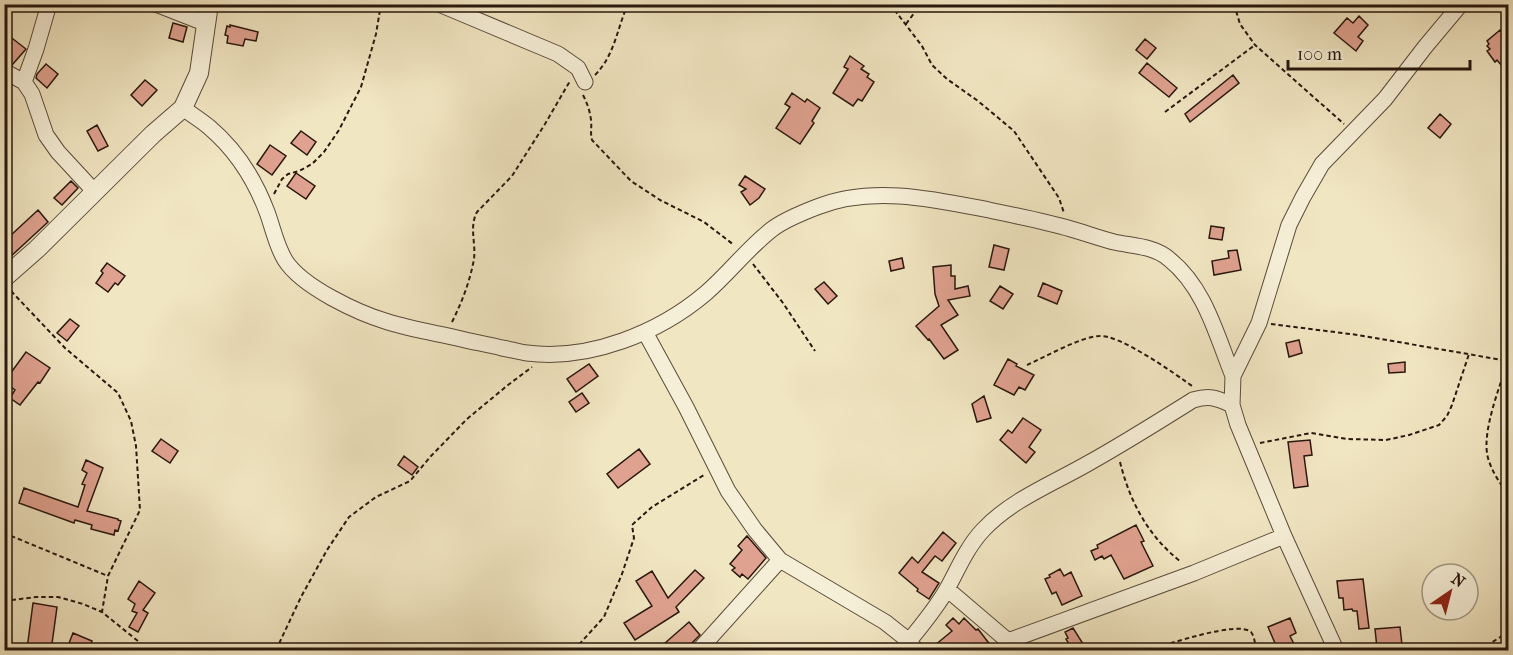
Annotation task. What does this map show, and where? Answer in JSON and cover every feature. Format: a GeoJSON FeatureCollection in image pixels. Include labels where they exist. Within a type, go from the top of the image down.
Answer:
{"type":"FeatureCollection","features":[{"type":"Feature","properties":{"kind":"street"},"geometry":{"type":"LineString","coordinates":[[24,82],[49,4]]}},
{"type":"Feature","properties":{"kind":"street"},"geometry":{"type":"LineString","coordinates":[[156,4],[207,24]]}},
{"type":"Feature","properties":{"kind":"street"},"geometry":{"type":"LineString","coordinates":[[4,278],[37,249],[153,134],[183,108],[199,73],[209,4]]}},
{"type":"Feature","properties":{"kind":"street"},"geometry":{"type":"LineString","coordinates":[[1336,651],[1284,536],[1238,425],[1232,405],[1233,376],[1259,323],[1289,225],[1322,164],[1385,99],[1461,4]]}},
{"type":"Feature","properties":{"kind":"street"},"geometry":{"type":"LineString","coordinates":[[440,5],[558,54],[578,68],[585,82]]}},
{"type":"Feature","properties":{"kind":"street"},"geometry":{"type":"LineString","coordinates":[[4,71],[24,82],[32,94],[46,135],[58,152],[94,191]]}},
{"type":"Feature","properties":{"kind":"street"},"geometry":{"type":"LineString","coordinates":[[183,108],[210,127],[234,153],[249,175],[266,210],[278,247],[288,265],[309,285],[342,304],[387,322],[524,353],[556,356],[575,353],[645,332],[678,314],[705,293],[773,228],[819,206],[852,197],[891,195],[948,202],[1069,228],[1113,242],[1151,249],[1165,255],[1193,285],[1215,325],[1233,376]]}},
{"type":"Feature","properties":{"kind":"street"},"geometry":{"type":"LineString","coordinates":[[645,332],[728,490],[755,530],[780,560],[885,622],[913,646],[923,624],[982,531],[1004,512],[1193,400],[1206,396],[1232,405]]}},
{"type":"Feature","properties":{"kind":"street"},"geometry":{"type":"LineString","coordinates":[[947,589],[1012,646],[1284,536]]}},
{"type":"Feature","properties":{"kind":"street"},"geometry":{"type":"LineString","coordinates":[[699,651],[780,560]]}},
{"type":"Feature","properties":{"kind":"path"},"geometry":{"type":"LineString","coordinates":[[266,210],[282,179],[312,164],[324,152],[339,130],[361,87],[376,33],[381,4]]}},
{"type":"Feature","properties":{"kind":"path"},"geometry":{"type":"LineString","coordinates":[[628,4],[614,45],[598,73],[585,82],[582,90],[590,112],[592,140],[631,182],[660,200],[704,222],[745,254],[783,303],[815,351]]}},
{"type":"Feature","properties":{"kind":"path"},"geometry":{"type":"LineString","coordinates":[[890,4],[922,46],[932,65],[1014,131],[1059,198],[1069,228]]}},
{"type":"Feature","properties":{"kind":"path"},"geometry":{"type":"LineString","coordinates":[[906,24],[921,4]]}},
{"type":"Feature","properties":{"kind":"path"},"geometry":{"type":"LineString","coordinates":[[1234,4],[1240,24],[1255,45],[1354,132]]}},
{"type":"Feature","properties":{"kind":"path"},"geometry":{"type":"LineString","coordinates":[[1165,112],[1255,45]]}},
{"type":"Feature","properties":{"kind":"path"},"geometry":{"type":"LineString","coordinates":[[445,336],[462,302],[471,271],[474,256],[473,219],[512,176],[578,68]]}},
{"type":"Feature","properties":{"kind":"path"},"geometry":{"type":"LineString","coordinates":[[4,285],[65,348],[117,393],[131,421],[136,446],[140,510],[108,576],[102,612]]}},
{"type":"Feature","properties":{"kind":"path"},"geometry":{"type":"LineString","coordinates":[[1259,323],[1358,335],[1508,361],[1488,429],[1487,456],[1495,475],[1509,495]]}},
{"type":"Feature","properties":{"kind":"path"},"geometry":{"type":"LineString","coordinates":[[1026,365],[1084,339],[1107,335],[1142,353],[1206,396]]}},
{"type":"Feature","properties":{"kind":"path"},"geometry":{"type":"LineString","coordinates":[[1246,446],[1311,433],[1347,439],[1386,440],[1439,425],[1447,416],[1452,405],[1469,354]]}},
{"type":"Feature","properties":{"kind":"path"},"geometry":{"type":"LineString","coordinates":[[276,651],[306,587],[349,518],[376,497],[410,481],[466,419],[531,368],[556,356]]}},
{"type":"Feature","properties":{"kind":"path"},"geometry":{"type":"LineString","coordinates":[[1117,447],[1124,478],[1135,507],[1168,552],[1194,573]]}},
{"type":"Feature","properties":{"kind":"path"},"geometry":{"type":"LineString","coordinates":[[574,651],[604,617],[634,538],[632,525],[652,507],[716,468]]}},
{"type":"Feature","properties":{"kind":"path"},"geometry":{"type":"LineString","coordinates":[[4,533],[108,576]]}},
{"type":"Feature","properties":{"kind":"path"},"geometry":{"type":"LineString","coordinates":[[4,601],[57,597],[83,604],[102,612],[149,651]]}},
{"type":"Feature","properties":{"kind":"path"},"geometry":{"type":"LineString","coordinates":[[1149,651],[1218,631],[1240,629],[1249,630],[1252,633],[1256,651]]}},
{"type":"Feature","properties":{"kind":"path"},"geometry":{"type":"LineString","coordinates":[[1480,651],[1509,629]]}},
{"type":"Feature","properties":{"kind":"path"},"geometry":{"type":"LineString","coordinates":[[4,643],[14,651]]}},
{"type":"Feature","properties":{"kind":"building"},"geometry":{"type":"Polygon","coordinates":[[[1359,16],[1368,25],[1358,37],[1363,41],[1356,51],[1334,33],[1347,18],[1353,23],[1359,16]]]}},
{"type":"Feature","properties":{"kind":"building"},"geometry":{"type":"Polygon","coordinates":[[[173,23],[187,27],[183,42],[169,38],[173,23]]]}},
{"type":"Feature","properties":{"kind":"building"},"geometry":{"type":"Polygon","coordinates":[[[230,25],[258,32],[256,41],[245,39],[243,46],[227,43],[228,36],[225,35],[227,26],[230,27],[230,25]]]}},
{"type":"Feature","properties":{"kind":"building"},"geometry":{"type":"Polygon","coordinates":[[[1500,30],[1503,34],[1509,30],[1509,60],[1502,66],[1497,60],[1495,62],[1487,51],[1490,49],[1487,41],[1500,30]]]}},
{"type":"Feature","properties":{"kind":"building"},"geometry":{"type":"Polygon","coordinates":[[[4,32],[26,49],[12,65],[4,61],[4,32]]]}},
{"type":"Feature","properties":{"kind":"building"},"geometry":{"type":"Polygon","coordinates":[[[1145,39],[1156,48],[1147,59],[1136,50],[1145,39]]]}},
{"type":"Feature","properties":{"kind":"building"},"geometry":{"type":"Polygon","coordinates":[[[850,56],[864,66],[861,69],[869,74],[867,77],[874,82],[862,101],[858,99],[853,106],[833,93],[848,69],[844,67],[850,56]]]}},
{"type":"Feature","properties":{"kind":"building"},"geometry":{"type":"Polygon","coordinates":[[[1147,63],[1177,88],[1169,97],[1139,73],[1147,63]]]}},
{"type":"Feature","properties":{"kind":"building"},"geometry":{"type":"Polygon","coordinates":[[[46,64],[58,74],[47,88],[36,78],[46,64]]]}},
{"type":"Feature","properties":{"kind":"building"},"geometry":{"type":"Polygon","coordinates":[[[1233,75],[1239,83],[1190,122],[1185,114],[1233,75]]]}},
{"type":"Feature","properties":{"kind":"building"},"geometry":{"type":"Polygon","coordinates":[[[145,80],[157,90],[142,106],[131,95],[145,80]]]}},
{"type":"Feature","properties":{"kind":"building"},"geometry":{"type":"Polygon","coordinates":[[[792,93],[820,108],[812,121],[814,123],[800,144],[776,128],[790,107],[785,104],[792,93]]]}},
{"type":"Feature","properties":{"kind":"building"},"geometry":{"type":"Polygon","coordinates":[[[1440,114],[1451,124],[1440,138],[1428,128],[1440,114]]]}},
{"type":"Feature","properties":{"kind":"building"},"geometry":{"type":"Polygon","coordinates":[[[97,125],[108,146],[98,151],[87,131],[97,125]]]}},
{"type":"Feature","properties":{"kind":"building"},"geometry":{"type":"Polygon","coordinates":[[[301,131],[316,142],[307,155],[291,143],[301,131]]]}},
{"type":"Feature","properties":{"kind":"building"},"geometry":{"type":"Polygon","coordinates":[[[270,145],[286,156],[272,175],[257,164],[270,145]]]}},
{"type":"Feature","properties":{"kind":"building"},"geometry":{"type":"Polygon","coordinates":[[[296,173],[315,186],[306,199],[287,186],[296,173]]]}},
{"type":"Feature","properties":{"kind":"building"},"geometry":{"type":"Polygon","coordinates":[[[745,176],[765,189],[750,205],[741,192],[746,189],[739,185],[745,176]]]}},
{"type":"Feature","properties":{"kind":"building"},"geometry":{"type":"Polygon","coordinates":[[[71,181],[78,188],[62,205],[54,198],[71,181]]]}},
{"type":"Feature","properties":{"kind":"building"},"geometry":{"type":"Polygon","coordinates":[[[38,210],[48,222],[9,258],[4,253],[4,231],[10,236],[38,210]]]}},
{"type":"Feature","properties":{"kind":"building"},"geometry":{"type":"Polygon","coordinates":[[[1211,226],[1224,228],[1222,240],[1209,238],[1211,226]]]}},
{"type":"Feature","properties":{"kind":"building"},"geometry":{"type":"Polygon","coordinates":[[[994,245],[1009,249],[1004,270],[989,267],[994,245]]]}},
{"type":"Feature","properties":{"kind":"building"},"geometry":{"type":"Polygon","coordinates":[[[1237,250],[1241,270],[1214,275],[1212,261],[1229,258],[1228,251],[1237,250]]]}},
{"type":"Feature","properties":{"kind":"building"},"geometry":{"type":"Polygon","coordinates":[[[902,258],[904,268],[891,271],[889,261],[902,258]]]}},
{"type":"Feature","properties":{"kind":"building"},"geometry":{"type":"Polygon","coordinates":[[[107,263],[125,276],[108,292],[96,283],[107,263]]]}},
{"type":"Feature","properties":{"kind":"building"},"geometry":{"type":"Polygon","coordinates":[[[951,265],[951,276],[955,276],[955,289],[968,286],[970,296],[948,300],[958,315],[941,325],[958,350],[944,359],[916,326],[939,306],[935,294],[933,267],[951,265]]]}},
{"type":"Feature","properties":{"kind":"building"},"geometry":{"type":"Polygon","coordinates":[[[824,282],[837,296],[828,304],[815,289],[824,282]]]}},
{"type":"Feature","properties":{"kind":"building"},"geometry":{"type":"Polygon","coordinates":[[[1043,283],[1062,291],[1057,304],[1038,296],[1043,283]]]}},
{"type":"Feature","properties":{"kind":"building"},"geometry":{"type":"Polygon","coordinates":[[[1000,286],[1013,294],[1003,309],[990,301],[1000,286]]]}},
{"type":"Feature","properties":{"kind":"building"},"geometry":{"type":"Polygon","coordinates":[[[70,319],[79,326],[67,341],[57,333],[70,319]]]}},
{"type":"Feature","properties":{"kind":"building"},"geometry":{"type":"Polygon","coordinates":[[[1299,340],[1302,353],[1289,357],[1286,343],[1299,340]]]}},
{"type":"Feature","properties":{"kind":"building"},"geometry":{"type":"Polygon","coordinates":[[[26,352],[50,368],[20,405],[10,398],[15,390],[4,382],[4,378],[8,373],[10,374],[26,352]]]}},
{"type":"Feature","properties":{"kind":"building"},"geometry":{"type":"Polygon","coordinates":[[[1008,359],[1034,375],[1025,390],[1019,387],[1014,395],[994,385],[1008,359]]]}},
{"type":"Feature","properties":{"kind":"building"},"geometry":{"type":"Polygon","coordinates":[[[1405,362],[1405,372],[1389,373],[1388,364],[1405,362]]]}},
{"type":"Feature","properties":{"kind":"building"},"geometry":{"type":"Polygon","coordinates":[[[589,364],[598,376],[576,392],[567,379],[589,364]]]}},
{"type":"Feature","properties":{"kind":"building"},"geometry":{"type":"Polygon","coordinates":[[[582,393],[589,403],[576,412],[569,402],[582,393]]]}},
{"type":"Feature","properties":{"kind":"building"},"geometry":{"type":"Polygon","coordinates":[[[984,396],[991,418],[977,422],[972,404],[984,396]]]}},
{"type":"Feature","properties":{"kind":"building"},"geometry":{"type":"Polygon","coordinates":[[[1023,418],[1041,430],[1029,447],[1035,452],[1026,463],[1000,440],[1008,430],[1012,433],[1023,418]]]}},
{"type":"Feature","properties":{"kind":"building"},"geometry":{"type":"Polygon","coordinates":[[[161,439],[178,451],[170,463],[152,451],[161,439]]]}},
{"type":"Feature","properties":{"kind":"building"},"geometry":{"type":"Polygon","coordinates":[[[1310,440],[1312,455],[1304,456],[1308,486],[1294,488],[1288,442],[1310,440]]]}},
{"type":"Feature","properties":{"kind":"building"},"geometry":{"type":"Polygon","coordinates":[[[639,449],[650,464],[618,488],[607,474],[639,449]]]}},
{"type":"Feature","properties":{"kind":"building"},"geometry":{"type":"Polygon","coordinates":[[[404,456],[418,467],[412,475],[398,465],[404,456]]]}},
{"type":"Feature","properties":{"kind":"building"},"geometry":{"type":"Polygon","coordinates":[[[86,460],[103,468],[87,511],[121,521],[114,535],[91,529],[92,525],[75,520],[74,523],[19,503],[24,488],[78,507],[85,485],[82,484],[87,473],[82,470],[86,460]]]}},
{"type":"Feature","properties":{"kind":"building"},"geometry":{"type":"Polygon","coordinates":[[[1136,525],[1144,541],[1141,542],[1153,566],[1124,579],[1111,555],[1095,560],[1091,551],[1098,548],[1097,545],[1136,525]]]}},
{"type":"Feature","properties":{"kind":"building"},"geometry":{"type":"Polygon","coordinates":[[[943,532],[956,543],[942,561],[935,556],[922,572],[939,583],[929,599],[917,591],[918,589],[899,573],[912,557],[918,563],[943,532]]]}},
{"type":"Feature","properties":{"kind":"building"},"geometry":{"type":"Polygon","coordinates":[[[747,536],[766,558],[748,579],[742,574],[740,577],[732,570],[735,568],[730,564],[742,550],[738,546],[747,536]]]}},
{"type":"Feature","properties":{"kind":"building"},"geometry":{"type":"Polygon","coordinates":[[[1060,569],[1064,576],[1071,572],[1082,596],[1062,605],[1056,592],[1052,594],[1045,579],[1060,569]]]}},
{"type":"Feature","properties":{"kind":"building"},"geometry":{"type":"Polygon","coordinates":[[[695,570],[704,578],[676,607],[679,612],[635,640],[624,623],[652,606],[636,581],[652,571],[668,598],[695,570]]]}},
{"type":"Feature","properties":{"kind":"building"},"geometry":{"type":"Polygon","coordinates":[[[1363,579],[1369,628],[1359,629],[1357,611],[1344,610],[1343,598],[1339,598],[1337,581],[1363,579]]]}},
{"type":"Feature","properties":{"kind":"building"},"geometry":{"type":"Polygon","coordinates":[[[139,581],[155,593],[143,610],[148,613],[138,632],[129,627],[137,613],[132,611],[135,604],[128,599],[139,581]]]}},
{"type":"Feature","properties":{"kind":"building"},"geometry":{"type":"Polygon","coordinates":[[[33,603],[57,607],[51,651],[27,649],[33,603]]]}},
{"type":"Feature","properties":{"kind":"building"},"geometry":{"type":"Polygon","coordinates":[[[953,618],[959,624],[964,618],[976,630],[978,629],[991,646],[985,651],[928,651],[952,631],[946,625],[953,618]]]}},
{"type":"Feature","properties":{"kind":"building"},"geometry":{"type":"Polygon","coordinates":[[[1290,618],[1296,633],[1290,636],[1295,646],[1278,650],[1268,627],[1290,618]]]}},
{"type":"Feature","properties":{"kind":"building"},"geometry":{"type":"Polygon","coordinates":[[[689,622],[700,635],[692,643],[689,651],[672,651],[665,643],[689,622]]]}},
{"type":"Feature","properties":{"kind":"building"},"geometry":{"type":"Polygon","coordinates":[[[1400,627],[1402,645],[1377,648],[1375,629],[1400,627]]]}},
{"type":"Feature","properties":{"kind":"building"},"geometry":{"type":"Polygon","coordinates":[[[1073,628],[1085,647],[1079,651],[1057,651],[1069,644],[1065,632],[1073,628]]]}},
{"type":"Feature","properties":{"kind":"building"},"geometry":{"type":"Polygon","coordinates":[[[73,633],[92,641],[89,651],[66,651],[73,633]]]}}]}
